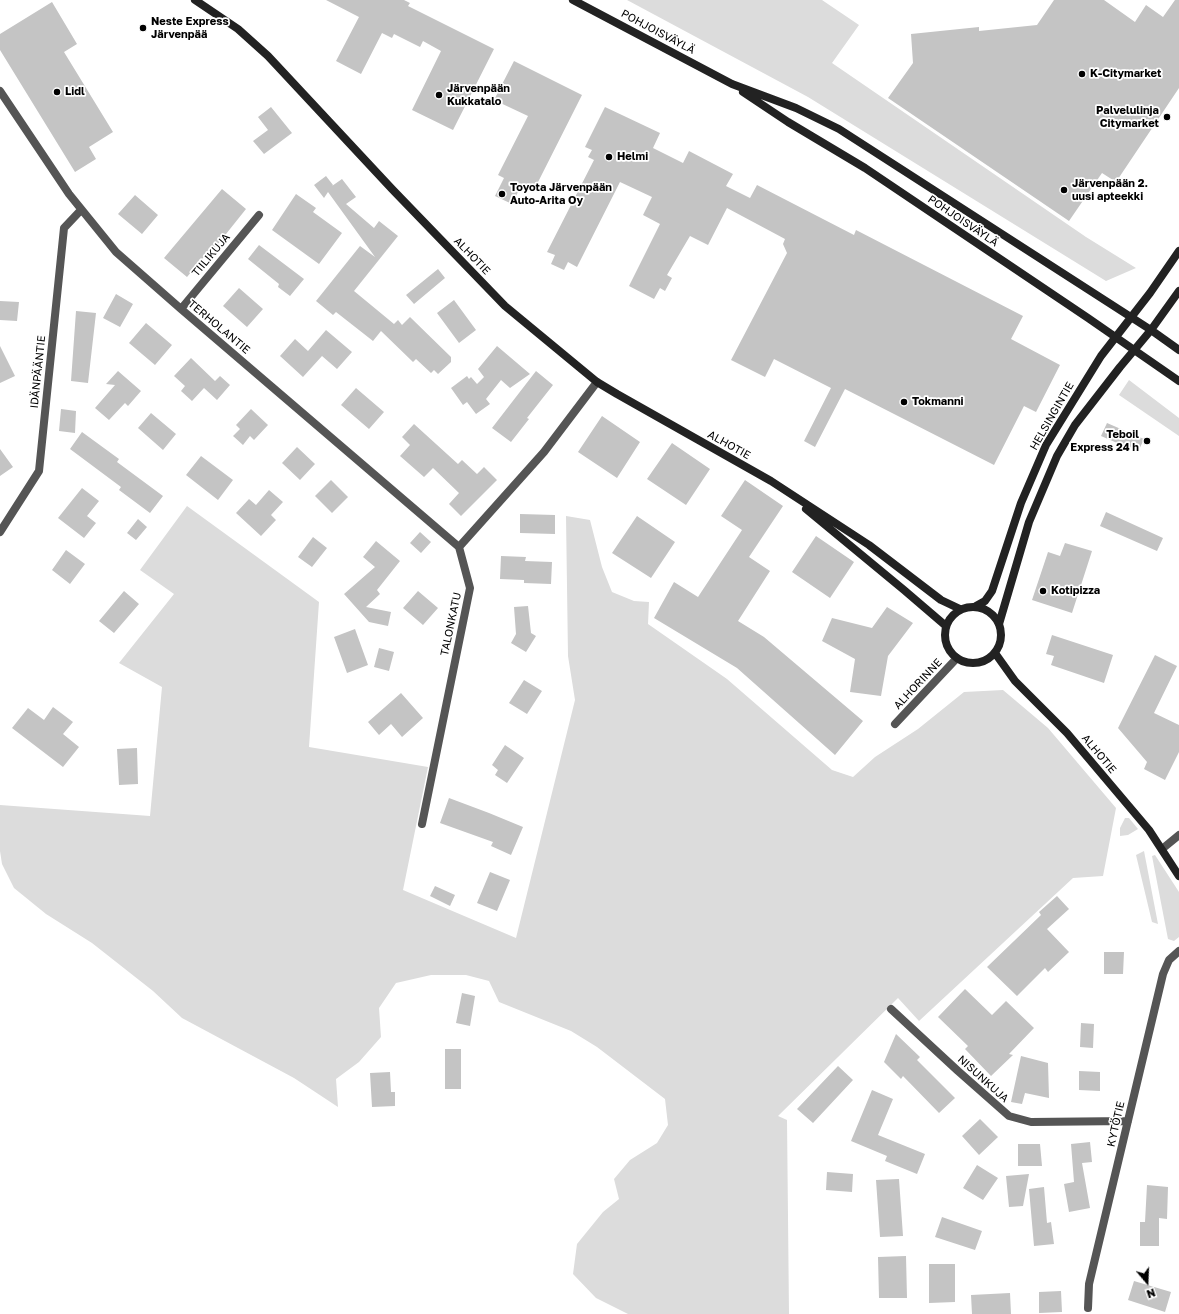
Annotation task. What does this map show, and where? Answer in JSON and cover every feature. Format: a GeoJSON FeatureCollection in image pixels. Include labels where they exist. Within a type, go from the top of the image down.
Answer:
{"type":"FeatureCollection","features":[{"type":"Feature","properties":{"kind":"street","name":"ALHOTIE"},"geometry":{"type":"LineString","coordinates":[[195,0],[238,29],[268,56],[392,189],[505,306],[597,382],[771,481],[869,545],[941,600],[960,609]]}},
{"type":"Feature","properties":{"kind":"street","name":"POHJOISVÄYLÄ"},"geometry":{"type":"LineString","coordinates":[[573,0],[732,84],[788,122],[871,173],[1116,336],[1179,381]]}},
{"type":"Feature","properties":{"kind":"street","name":"POHJOISVÄYLÄ"},"geometry":{"type":"LineString","coordinates":[[732,84],[796,108],[839,129],[1151,330],[1179,350]]}},
{"type":"Feature","properties":{"kind":"street","name":"TERHOLANTIE"},"geometry":{"type":"LineString","coordinates":[[0,91],[81,210],[116,252],[459,547]]}},
{"type":"Feature","properties":{"kind":"street","name":"IDÄNPÄÄNTIE"},"geometry":{"type":"LineString","coordinates":[[0,532],[39,470],[64,228],[81,210]]}},
{"type":"Feature","properties":{"kind":"street","name":"TIILIKUJA"},"geometry":{"type":"LineString","coordinates":[[181,309],[259,215]]}},
{"type":"Feature","properties":{"kind":"street","name":"HELSINGINTIE"},"geometry":{"type":"LineString","coordinates":[[976,606],[985,601],[992,592],[1020,503],[1046,445],[1101,356],[1131,318],[1179,251]]}},
{"type":"Feature","properties":{"kind":"street"},"geometry":{"type":"LineString","coordinates":[[999,624],[1029,522],[1057,456],[1075,425],[1151,330],[1179,292]]}},
{"type":"Feature","properties":{"kind":"street"},"geometry":{"type":"LineString","coordinates":[[459,547],[544,452],[597,382]]}},
{"type":"Feature","properties":{"kind":"street","name":"ALHOTIE"},"geometry":{"type":"LineString","coordinates":[[771,481],[946,626]]}},
{"type":"Feature","properties":{"kind":"street","name":"TALONKATU"},"geometry":{"type":"LineString","coordinates":[[422,824],[470,588],[459,547]]}},
{"type":"Feature","properties":{"kind":"street"},"geometry":{"type":"LineString","coordinates":[[976,606],[986,609],[995,616],[1002,634],[1001,640],[995,653],[984,661],[976,663],[965,662],[950,652],[946,644],[946,626],[951,616],[960,609],[976,606]]}},
{"type":"Feature","properties":{"kind":"street","name":"ALHOTIE"},"geometry":{"type":"LineString","coordinates":[[995,653],[1015,680],[1067,733],[1149,830],[1179,876]]}},
{"type":"Feature","properties":{"kind":"street","name":"ALHORINNE"},"geometry":{"type":"LineString","coordinates":[[895,724],[957,658]]}},
{"type":"Feature","properties":{"kind":"street"},"geometry":{"type":"LineString","coordinates":[[1162,849],[1179,835]]}},
{"type":"Feature","properties":{"kind":"street","name":"KYTÖTIE"},"geometry":{"type":"LineString","coordinates":[[1088,1308],[1089,1284],[1163,974],[1169,960],[1179,951]]}},
{"type":"Feature","properties":{"kind":"street","name":"NISUNKUJA"},"geometry":{"type":"LineString","coordinates":[[891,1009],[1008,1116],[1031,1122],[1128,1121]]}},
{"type":"Feature","properties":{"kind":"shaded area"},"geometry":{"type":"Polygon","coordinates":[[[627,0],[822,0],[859,25],[832,63],[1086,237],[1136,268],[1106,281],[808,97],[627,0]]]}},
{"type":"Feature","properties":{"kind":"shaded area"},"geometry":{"type":"Polygon","coordinates":[[[1129,380],[1179,418],[1179,436],[1119,395],[1129,380]]]}},
{"type":"Feature","properties":{"kind":"shaded area"},"geometry":{"type":"Polygon","coordinates":[[[187,506],[319,602],[309,747],[428,767],[403,890],[516,938],[575,700],[568,656],[566,516],[590,520],[602,567],[612,592],[634,601],[649,602],[648,624],[727,679],[832,770],[853,777],[875,757],[918,729],[964,692],[1003,690],[1048,728],[1116,808],[1103,876],[1073,878],[919,1021],[898,998],[778,1116],[787,1120],[789,1314],[628,1314],[596,1298],[573,1274],[577,1244],[603,1212],[619,1199],[614,1179],[630,1160],[657,1143],[668,1125],[665,1099],[597,1047],[571,1031],[499,1002],[489,981],[466,975],[431,975],[396,983],[379,1008],[381,1037],[359,1062],[336,1079],[338,1107],[294,1078],[182,1018],[153,991],[92,943],[46,914],[14,888],[2,864],[0,851],[0,805],[150,816],[162,687],[119,663],[174,594],[140,570],[187,506]]]}},
{"type":"Feature","properties":{"kind":"shaded area"},"geometry":{"type":"Polygon","coordinates":[[[1125,818],[1129,818],[1138,829],[1128,835],[1120,836],[1120,828],[1125,818]]]}},
{"type":"Feature","properties":{"kind":"shaded area"},"geometry":{"type":"Polygon","coordinates":[[[1144,851],[1158,924],[1152,922],[1136,855],[1144,851]]]}},
{"type":"Feature","properties":{"kind":"shaded area"},"geometry":{"type":"Polygon","coordinates":[[[1155,855],[1179,892],[1179,937],[1174,941],[1168,939],[1152,856],[1155,855]]]}},
{"type":"Feature","properties":{"kind":"building"},"geometry":{"type":"Polygon","coordinates":[[[326,0],[404,0],[410,3],[408,6],[494,49],[453,130],[412,110],[441,51],[423,41],[420,47],[394,34],[392,38],[382,33],[361,74],[336,61],[359,17],[326,0]]]}},
{"type":"Feature","properties":{"kind":"building"},"geometry":{"type":"Polygon","coordinates":[[[1054,0],[1104,0],[1135,22],[1146,5],[1163,17],[1175,0],[1179,0],[1179,88],[1116,182],[1102,173],[1069,221],[888,98],[913,63],[911,34],[979,27],[979,31],[1037,25],[1054,0]]]}},
{"type":"Feature","properties":{"kind":"building","name":"Lidl"},"geometry":{"type":"Polygon","coordinates":[[[52,2],[77,44],[64,52],[113,132],[89,147],[96,159],[75,172],[0,50],[0,34],[52,2]]]}},
{"type":"Feature","properties":{"kind":"building"},"geometry":{"type":"Polygon","coordinates":[[[514,61],[582,95],[533,192],[521,186],[512,204],[495,196],[504,178],[498,175],[528,116],[494,100],[514,61]]]}},
{"type":"Feature","properties":{"kind":"building"},"geometry":{"type":"Polygon","coordinates":[[[271,107],[292,133],[264,154],[253,141],[268,130],[258,117],[271,107]]]}},
{"type":"Feature","properties":{"kind":"building"},"geometry":{"type":"Polygon","coordinates":[[[605,107],[660,133],[653,148],[683,163],[689,151],[733,174],[726,186],[750,198],[757,185],[854,235],[856,230],[1023,316],[1011,339],[1060,365],[1036,412],[1024,406],[994,465],[845,389],[815,447],[804,441],[831,388],[774,359],[765,377],[731,360],[787,253],[783,244],[785,239],[727,208],[708,245],[690,236],[667,275],[672,278],[665,291],[660,288],[654,299],[629,286],[660,224],[643,215],[652,197],[620,182],[577,267],[568,262],[564,270],[551,264],[555,255],[547,252],[594,160],[588,157],[592,150],[585,147],[605,107]]]}},
{"type":"Feature","properties":{"kind":"building"},"geometry":{"type":"Polygon","coordinates":[[[326,176],[333,185],[332,186],[342,179],[356,197],[346,204],[374,228],[379,221],[398,236],[354,291],[394,324],[398,320],[402,325],[410,317],[451,357],[451,362],[438,374],[434,370],[431,373],[416,359],[413,362],[381,331],[373,341],[336,312],[333,315],[316,301],[360,246],[375,257],[328,192],[324,198],[314,185],[326,176]]]}},
{"type":"Feature","properties":{"kind":"building"},"geometry":{"type":"Polygon","coordinates":[[[222,189],[246,209],[214,249],[212,247],[187,277],[164,258],[222,189]]]}},
{"type":"Feature","properties":{"kind":"building"},"geometry":{"type":"Polygon","coordinates":[[[296,194],[316,208],[313,212],[342,233],[319,264],[272,230],[296,194]]]}},
{"type":"Feature","properties":{"kind":"building"},"geometry":{"type":"Polygon","coordinates":[[[135,195],[158,215],[142,234],[118,214],[135,195]]]}},
{"type":"Feature","properties":{"kind":"building"},"geometry":{"type":"Polygon","coordinates":[[[259,245],[304,279],[290,296],[278,287],[279,284],[248,259],[259,245]]]}},
{"type":"Feature","properties":{"kind":"building"},"geometry":{"type":"Polygon","coordinates":[[[438,269],[445,278],[414,304],[406,295],[438,269]]]}},
{"type":"Feature","properties":{"kind":"building"},"geometry":{"type":"Polygon","coordinates":[[[239,288],[263,309],[247,327],[223,306],[239,288]]]}},
{"type":"Feature","properties":{"kind":"building"},"geometry":{"type":"Polygon","coordinates":[[[116,294],[133,304],[120,327],[103,318],[116,294]]]}},
{"type":"Feature","properties":{"kind":"building"},"geometry":{"type":"Polygon","coordinates":[[[454,300],[476,330],[459,343],[437,313],[454,300]]]}},
{"type":"Feature","properties":{"kind":"building"},"geometry":{"type":"Polygon","coordinates":[[[0,301],[19,302],[17,321],[0,320],[0,301]]]}},
{"type":"Feature","properties":{"kind":"building"},"geometry":{"type":"Polygon","coordinates":[[[76,311],[96,313],[88,383],[71,381],[76,311]]]}},
{"type":"Feature","properties":{"kind":"building"},"geometry":{"type":"Polygon","coordinates":[[[146,323],[172,345],[155,365],[129,343],[146,323]]]}},
{"type":"Feature","properties":{"kind":"building"},"geometry":{"type":"Polygon","coordinates":[[[326,330],[352,352],[337,369],[322,356],[303,377],[280,356],[295,339],[308,351],[326,330]]]}},
{"type":"Feature","properties":{"kind":"building"},"geometry":{"type":"Polygon","coordinates":[[[0,346],[15,376],[0,383],[0,346]]]}},
{"type":"Feature","properties":{"kind":"building"},"geometry":{"type":"Polygon","coordinates":[[[497,346],[530,374],[510,388],[501,380],[486,399],[490,404],[476,414],[467,402],[463,405],[451,388],[467,376],[469,379],[471,377],[477,384],[484,377],[478,369],[497,346]]]}},
{"type":"Feature","properties":{"kind":"building"},"geometry":{"type":"Polygon","coordinates":[[[191,358],[215,381],[220,376],[230,385],[217,400],[204,388],[192,401],[181,391],[185,386],[174,376],[191,358]]]}},
{"type":"Feature","properties":{"kind":"building"},"geometry":{"type":"Polygon","coordinates":[[[118,371],[141,391],[128,406],[125,403],[109,420],[95,408],[115,385],[106,384],[118,371]]]}},
{"type":"Feature","properties":{"kind":"building"},"geometry":{"type":"Polygon","coordinates":[[[536,371],[553,385],[527,418],[529,419],[511,442],[492,428],[536,371]]]}},
{"type":"Feature","properties":{"kind":"building"},"geometry":{"type":"Polygon","coordinates":[[[356,388],[384,412],[369,429],[341,405],[356,388]]]}},
{"type":"Feature","properties":{"kind":"building"},"geometry":{"type":"Polygon","coordinates":[[[61,409],[76,411],[75,433],[59,431],[61,409]]]}},
{"type":"Feature","properties":{"kind":"building"},"geometry":{"type":"Polygon","coordinates":[[[251,409],[268,425],[254,440],[250,436],[243,445],[233,436],[240,429],[236,425],[251,409]]]}},
{"type":"Feature","properties":{"kind":"building"},"geometry":{"type":"Polygon","coordinates":[[[151,413],[176,434],[163,450],[138,428],[151,413]]]}},
{"type":"Feature","properties":{"kind":"building"},"geometry":{"type":"Polygon","coordinates":[[[602,416],[640,442],[617,478],[578,452],[602,416]]]}},
{"type":"Feature","properties":{"kind":"building"},"geometry":{"type":"Polygon","coordinates":[[[1107,423],[1144,439],[1138,452],[1101,436],[1107,423]]]}},
{"type":"Feature","properties":{"kind":"building"},"geometry":{"type":"Polygon","coordinates":[[[414,424],[458,464],[462,460],[477,474],[484,467],[497,480],[461,516],[449,504],[459,493],[433,468],[424,477],[400,456],[410,445],[402,437],[414,424]]]}},
{"type":"Feature","properties":{"kind":"building"},"geometry":{"type":"Polygon","coordinates":[[[82,432],[119,459],[117,462],[163,496],[150,513],[119,490],[121,487],[70,449],[82,432]]]}},
{"type":"Feature","properties":{"kind":"building"},"geometry":{"type":"Polygon","coordinates":[[[672,443],[710,469],[686,505],[647,479],[672,443]]]}},
{"type":"Feature","properties":{"kind":"building"},"geometry":{"type":"Polygon","coordinates":[[[297,447],[315,464],[300,480],[282,463],[297,447]]]}},
{"type":"Feature","properties":{"kind":"building"},"geometry":{"type":"Polygon","coordinates":[[[0,449],[13,467],[0,476],[0,449]]]}},
{"type":"Feature","properties":{"kind":"building"},"geometry":{"type":"Polygon","coordinates":[[[201,456],[233,480],[218,500],[186,475],[201,456]]]}},
{"type":"Feature","properties":{"kind":"building"},"geometry":{"type":"Polygon","coordinates":[[[331,480],[348,497],[332,513],[315,496],[331,480]]]}},
{"type":"Feature","properties":{"kind":"building"},"geometry":{"type":"Polygon","coordinates":[[[745,480],[783,506],[749,557],[770,571],[738,621],[764,637],[863,721],[835,755],[737,668],[654,618],[674,582],[698,597],[742,530],[721,516],[745,480]]]}},
{"type":"Feature","properties":{"kind":"building"},"geometry":{"type":"Polygon","coordinates":[[[82,488],[99,501],[87,516],[96,523],[84,538],[58,518],[82,488]]]}},
{"type":"Feature","properties":{"kind":"building"},"geometry":{"type":"Polygon","coordinates":[[[269,490],[283,502],[271,515],[276,520],[261,536],[236,513],[249,499],[256,505],[269,490]]]}},
{"type":"Feature","properties":{"kind":"building"},"geometry":{"type":"Polygon","coordinates":[[[1106,512],[1163,538],[1157,551],[1100,526],[1106,512]]]}},
{"type":"Feature","properties":{"kind":"building"},"geometry":{"type":"Polygon","coordinates":[[[520,514],[555,515],[555,534],[520,533],[520,514]]]}},
{"type":"Feature","properties":{"kind":"building"},"geometry":{"type":"Polygon","coordinates":[[[637,516],[675,542],[651,578],[612,553],[637,516]]]}},
{"type":"Feature","properties":{"kind":"building"},"geometry":{"type":"Polygon","coordinates":[[[138,519],[147,527],[136,540],[127,533],[138,519]]]}},
{"type":"Feature","properties":{"kind":"building"},"geometry":{"type":"Polygon","coordinates":[[[420,532],[431,542],[421,553],[410,543],[420,532]]]}},
{"type":"Feature","properties":{"kind":"building"},"geometry":{"type":"Polygon","coordinates":[[[816,536],[854,562],[830,598],[792,572],[816,536]]]}},
{"type":"Feature","properties":{"kind":"building"},"geometry":{"type":"Polygon","coordinates":[[[313,537],[327,548],[312,567],[298,557],[313,537]]]}},
{"type":"Feature","properties":{"kind":"building"},"geometry":{"type":"Polygon","coordinates":[[[376,541],[400,561],[377,590],[380,594],[366,607],[391,612],[388,626],[369,622],[344,594],[375,567],[363,557],[376,541]]]}},
{"type":"Feature","properties":{"kind":"building"},"geometry":{"type":"Polygon","coordinates":[[[1065,543],[1092,551],[1072,613],[1032,600],[1048,552],[1060,556],[1065,543]]]}},
{"type":"Feature","properties":{"kind":"building"},"geometry":{"type":"Polygon","coordinates":[[[66,550],[85,564],[70,584],[52,570],[66,550]]]}},
{"type":"Feature","properties":{"kind":"building"},"geometry":{"type":"Polygon","coordinates":[[[501,556],[526,557],[525,561],[552,562],[551,584],[524,583],[524,580],[500,579],[501,556]]]}},
{"type":"Feature","properties":{"kind":"building"},"geometry":{"type":"Polygon","coordinates":[[[124,591],[139,604],[114,633],[99,621],[124,591]]]}},
{"type":"Feature","properties":{"kind":"building"},"geometry":{"type":"Polygon","coordinates":[[[418,591],[438,608],[423,625],[403,608],[418,591]]]}},
{"type":"Feature","properties":{"kind":"building"},"geometry":{"type":"Polygon","coordinates":[[[528,606],[531,633],[536,636],[526,652],[511,643],[516,634],[514,607],[528,606]]]}},
{"type":"Feature","properties":{"kind":"building"},"geometry":{"type":"Polygon","coordinates":[[[887,607],[913,623],[888,656],[881,696],[850,692],[855,659],[822,641],[832,618],[872,628],[887,607]]]}},
{"type":"Feature","properties":{"kind":"building"},"geometry":{"type":"Polygon","coordinates":[[[355,629],[368,665],[347,673],[334,637],[355,629]]]}},
{"type":"Feature","properties":{"kind":"building"},"geometry":{"type":"Polygon","coordinates":[[[1052,635],[1113,655],[1104,683],[1051,665],[1054,656],[1046,654],[1052,635]]]}},
{"type":"Feature","properties":{"kind":"building"},"geometry":{"type":"Polygon","coordinates":[[[379,648],[394,652],[389,671],[374,667],[379,648]]]}},
{"type":"Feature","properties":{"kind":"building"},"geometry":{"type":"Polygon","coordinates":[[[1155,655],[1177,666],[1154,713],[1179,725],[1179,752],[1165,780],[1144,769],[1147,762],[1118,728],[1155,655]]]}},
{"type":"Feature","properties":{"kind":"building"},"geometry":{"type":"Polygon","coordinates":[[[524,680],[542,691],[527,714],[509,703],[524,680]]]}},
{"type":"Feature","properties":{"kind":"building"},"geometry":{"type":"Polygon","coordinates":[[[401,693],[423,718],[402,737],[391,724],[379,735],[368,722],[401,693]]]}},
{"type":"Feature","properties":{"kind":"building"},"geometry":{"type":"Polygon","coordinates":[[[53,707],[73,722],[63,734],[79,747],[63,767],[12,728],[28,708],[44,720],[53,707]]]}},
{"type":"Feature","properties":{"kind":"building"},"geometry":{"type":"Polygon","coordinates":[[[505,745],[524,758],[507,783],[495,775],[498,770],[492,765],[505,745]]]}},
{"type":"Feature","properties":{"kind":"building"},"geometry":{"type":"Polygon","coordinates":[[[137,748],[138,784],[119,785],[117,749],[137,748]]]}},
{"type":"Feature","properties":{"kind":"building"},"geometry":{"type":"Polygon","coordinates":[[[449,798],[523,827],[511,855],[491,846],[493,842],[440,823],[449,798]]]}},
{"type":"Feature","properties":{"kind":"building"},"geometry":{"type":"Polygon","coordinates":[[[490,872],[510,880],[497,911],[477,903],[490,872]]]}},
{"type":"Feature","properties":{"kind":"building"},"geometry":{"type":"Polygon","coordinates":[[[435,886],[455,895],[450,906],[430,896],[435,886]]]}},
{"type":"Feature","properties":{"kind":"building"},"geometry":{"type":"Polygon","coordinates":[[[1057,896],[1069,909],[1047,929],[1069,952],[1048,972],[1045,968],[1017,996],[987,967],[1041,915],[1039,912],[1057,896]]]}},
{"type":"Feature","properties":{"kind":"building"},"geometry":{"type":"Polygon","coordinates":[[[1104,952],[1124,952],[1123,974],[1104,974],[1104,952]]]}},
{"type":"Feature","properties":{"kind":"building"},"geometry":{"type":"Polygon","coordinates":[[[965,989],[992,1015],[1006,1001],[1034,1028],[1009,1054],[1013,1055],[991,1076],[965,1049],[968,1046],[938,1017],[965,989]]]}},
{"type":"Feature","properties":{"kind":"building"},"geometry":{"type":"Polygon","coordinates":[[[462,993],[475,996],[470,1026],[456,1023],[462,993]]]}},
{"type":"Feature","properties":{"kind":"building"},"geometry":{"type":"Polygon","coordinates":[[[1081,1023],[1094,1024],[1093,1048],[1080,1047],[1081,1023]]]}},
{"type":"Feature","properties":{"kind":"building"},"geometry":{"type":"Polygon","coordinates":[[[896,1034],[920,1057],[917,1060],[955,1098],[939,1113],[903,1076],[901,1079],[884,1062],[896,1034]]]}},
{"type":"Feature","properties":{"kind":"building"},"geometry":{"type":"Polygon","coordinates":[[[445,1049],[461,1049],[461,1089],[445,1089],[445,1049]]]}},
{"type":"Feature","properties":{"kind":"building"},"geometry":{"type":"Polygon","coordinates":[[[1021,1056],[1048,1063],[1049,1098],[1025,1093],[1022,1104],[1011,1102],[1021,1056]]]}},
{"type":"Feature","properties":{"kind":"building"},"geometry":{"type":"Polygon","coordinates":[[[838,1066],[853,1080],[813,1123],[797,1109],[838,1066]]]}},
{"type":"Feature","properties":{"kind":"building"},"geometry":{"type":"Polygon","coordinates":[[[1079,1071],[1100,1072],[1100,1091],[1079,1090],[1079,1071]]]}},
{"type":"Feature","properties":{"kind":"building"},"geometry":{"type":"Polygon","coordinates":[[[390,1072],[391,1092],[395,1092],[395,1106],[372,1107],[370,1073],[390,1072]]]}},
{"type":"Feature","properties":{"kind":"building"},"geometry":{"type":"Polygon","coordinates":[[[872,1090],[893,1099],[878,1135],[925,1154],[917,1174],[885,1161],[887,1156],[851,1141],[872,1090]]]}},
{"type":"Feature","properties":{"kind":"building"},"geometry":{"type":"Polygon","coordinates":[[[980,1119],[998,1137],[979,1155],[962,1136],[980,1119]]]}},
{"type":"Feature","properties":{"kind":"building"},"geometry":{"type":"Polygon","coordinates":[[[1090,1142],[1092,1162],[1082,1163],[1090,1208],[1069,1212],[1064,1184],[1074,1182],[1071,1144],[1090,1142]]]}},
{"type":"Feature","properties":{"kind":"building"},"geometry":{"type":"Polygon","coordinates":[[[1018,1144],[1040,1144],[1042,1166],[1018,1166],[1018,1144]]]}},
{"type":"Feature","properties":{"kind":"building"},"geometry":{"type":"Polygon","coordinates":[[[977,1165],[998,1178],[983,1200],[963,1188],[977,1165]]]}},
{"type":"Feature","properties":{"kind":"building"},"geometry":{"type":"Polygon","coordinates":[[[827,1172],[853,1174],[852,1192],[826,1190],[827,1172]]]}},
{"type":"Feature","properties":{"kind":"building"},"geometry":{"type":"Polygon","coordinates":[[[1029,1174],[1023,1206],[1009,1207],[1006,1176],[1029,1174]]]}},
{"type":"Feature","properties":{"kind":"building"},"geometry":{"type":"Polygon","coordinates":[[[899,1179],[903,1236],[880,1237],[876,1180],[899,1179]]]}},
{"type":"Feature","properties":{"kind":"building"},"geometry":{"type":"Polygon","coordinates":[[[1147,1185],[1168,1187],[1167,1219],[1159,1218],[1159,1246],[1140,1246],[1140,1222],[1145,1222],[1147,1185]]]}},
{"type":"Feature","properties":{"kind":"building"},"geometry":{"type":"Polygon","coordinates":[[[1044,1187],[1047,1223],[1051,1222],[1054,1244],[1034,1246],[1029,1189],[1044,1187]]]}},
{"type":"Feature","properties":{"kind":"building"},"geometry":{"type":"Polygon","coordinates":[[[942,1217],[982,1231],[975,1250],[935,1237],[942,1217]]]}},
{"type":"Feature","properties":{"kind":"building"},"geometry":{"type":"Polygon","coordinates":[[[906,1256],[907,1298],[879,1298],[878,1257],[906,1256]]]}},
{"type":"Feature","properties":{"kind":"building"},"geometry":{"type":"Polygon","coordinates":[[[929,1264],[955,1264],[955,1302],[929,1303],[929,1264]]]}},
{"type":"Feature","properties":{"kind":"building"},"geometry":{"type":"Polygon","coordinates":[[[1134,1281],[1171,1292],[1165,1312],[1128,1300],[1134,1281]]]}},
{"type":"Feature","properties":{"kind":"building"},"geometry":{"type":"Polygon","coordinates":[[[1061,1291],[1062,1312],[1039,1313],[1039,1292],[1061,1291]]]}},
{"type":"Feature","properties":{"kind":"building"},"geometry":{"type":"Polygon","coordinates":[[[1010,1293],[1011,1314],[972,1314],[971,1295],[1010,1293]]]}},
{"type":"Feature","properties":{"kind":"place","name":"Neste Express Järvenpää"},"geometry":{"type":"Point","coordinates":[143,28]}},
{"type":"Feature","properties":{"kind":"place","name":"K-Citymarket"},"geometry":{"type":"Point","coordinates":[1082,74]}},
{"type":"Feature","properties":{"kind":"place","name":"Lidl"},"geometry":{"type":"Point","coordinates":[57,92]}},
{"type":"Feature","properties":{"kind":"place","name":"Järvenpään Kukkatalo"},"geometry":{"type":"Point","coordinates":[439,95]}},
{"type":"Feature","properties":{"kind":"place","name":"Palvelulinja Citymarket"},"geometry":{"type":"Point","coordinates":[1167,117]}},
{"type":"Feature","properties":{"kind":"place","name":"Helmi"},"geometry":{"type":"Point","coordinates":[609,157]}},
{"type":"Feature","properties":{"kind":"place","name":"Järvenpään 2. uusi apteekki"},"geometry":{"type":"Point","coordinates":[1064,190]}},
{"type":"Feature","properties":{"kind":"place","name":"Toyota Järvenpään Auto-Arita Oy"},"geometry":{"type":"Point","coordinates":[502,194]}},
{"type":"Feature","properties":{"kind":"place","name":"Tokmanni"},"geometry":{"type":"Point","coordinates":[904,402]}},
{"type":"Feature","properties":{"kind":"place","name":"Teboil Express 24 h"},"geometry":{"type":"Point","coordinates":[1147,441]}},
{"type":"Feature","properties":{"kind":"place","name":"Kotipizza"},"geometry":{"type":"Point","coordinates":[1043,591]}}]}
